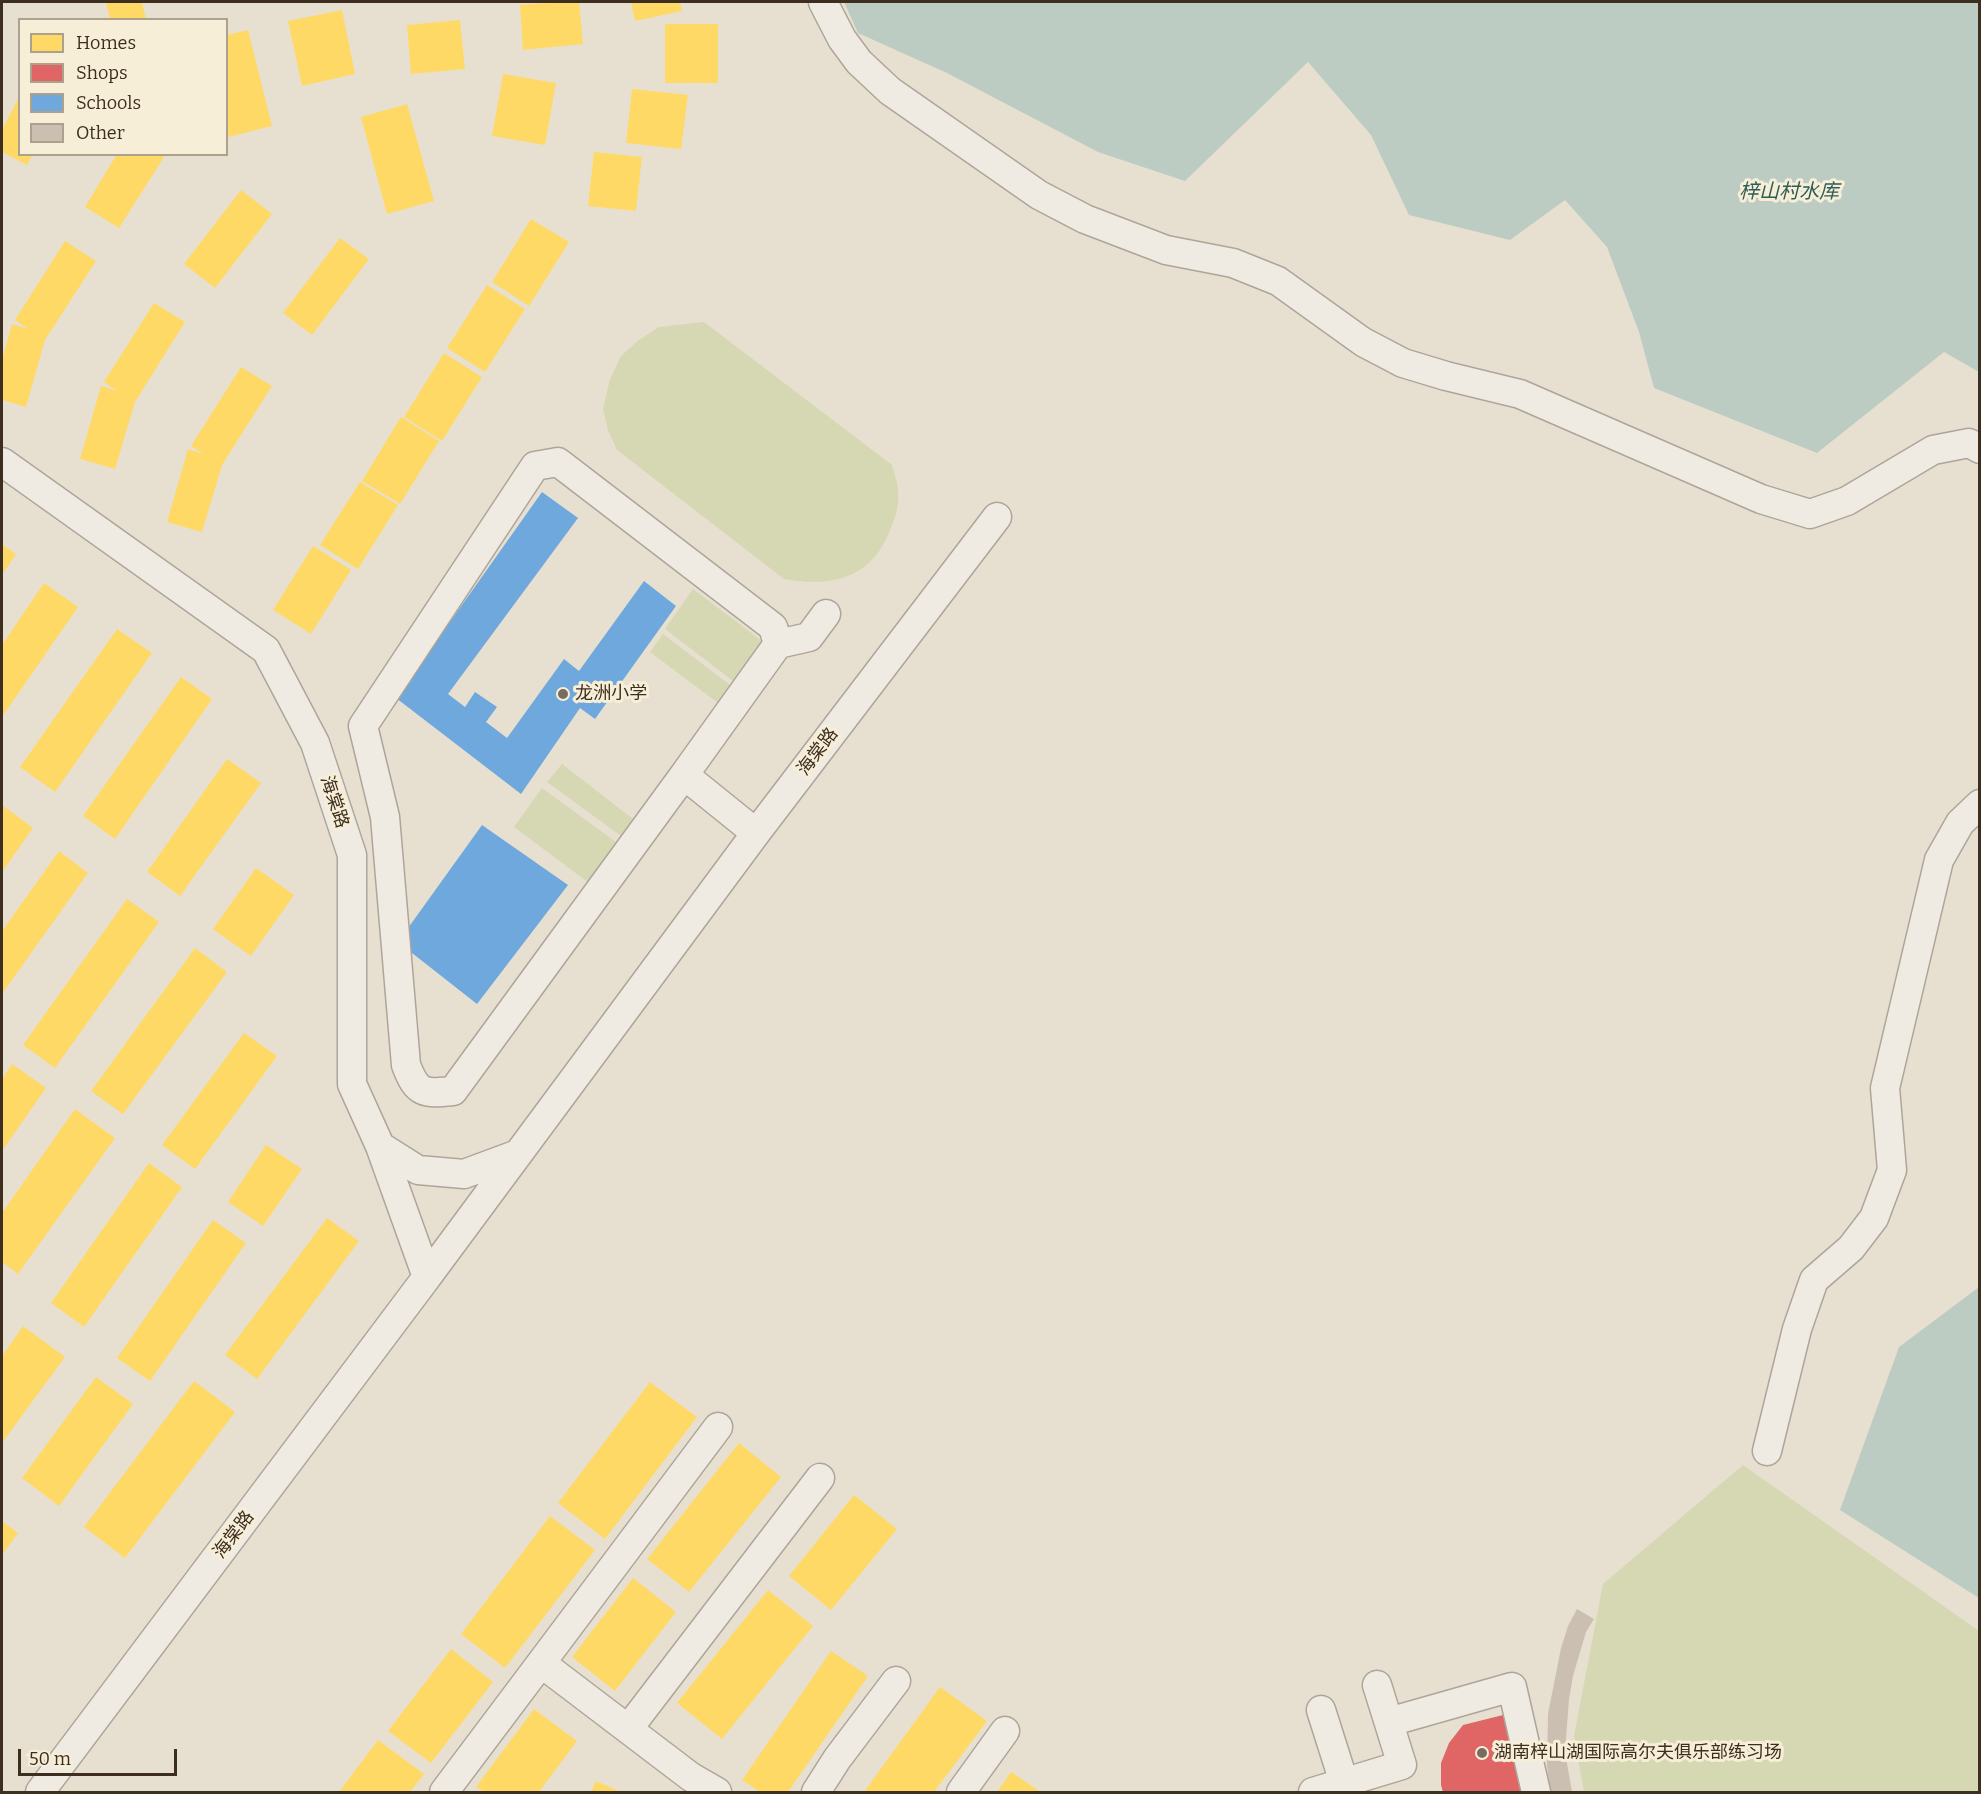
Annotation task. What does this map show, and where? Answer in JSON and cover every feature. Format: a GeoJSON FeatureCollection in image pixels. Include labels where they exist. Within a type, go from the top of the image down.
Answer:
{"type":"FeatureCollection","features":[{"type":"Feature","properties":{"kind":"street"},"geometry":{"type":"LineString","coordinates":[[823,2],[842,39],[859,62],[890,91],[1039,195],[1085,219],[1166,250],[1233,263],[1278,281],[1363,342],[1403,363],[1520,394],[1761,499],[1810,514],[1847,501],[1933,450],[1969,443],[1980,449]]}},
{"type":"Feature","properties":{"kind":"street","name":"海棠路"},"geometry":{"type":"LineString","coordinates":[[2,462],[266,650],[315,743],[352,855],[352,1084],[380,1146],[427,1277]]}},
{"type":"Feature","properties":{"kind":"street"},"geometry":{"type":"LineString","coordinates":[[778,644],[773,627],[558,462],[535,466],[363,726],[385,817],[406,1065],[412,1082],[428,1093],[453,1091],[778,644],[809,637],[826,614]]}},
{"type":"Feature","properties":{"kind":"street","name":"海棠路"},"geometry":{"type":"LineString","coordinates":[[40,1792],[427,1277],[756,833],[997,517]]}},
{"type":"Feature","properties":{"kind":"street"},"geometry":{"type":"LineString","coordinates":[[684,775],[756,833]]}},
{"type":"Feature","properties":{"kind":"street"},"geometry":{"type":"LineString","coordinates":[[1767,1451],[1797,1329],[1814,1280],[1851,1248],[1874,1218],[1892,1170],[1884,1088],[1939,860],[1960,823],[1980,804]]}},
{"type":"Feature","properties":{"kind":"street"},"geometry":{"type":"LineString","coordinates":[[380,1146],[418,1170],[464,1174],[518,1154]]}},
{"type":"Feature","properties":{"kind":"street"},"geometry":{"type":"LineString","coordinates":[[444,1792],[718,1427]]}},
{"type":"Feature","properties":{"kind":"street"},"geometry":{"type":"LineString","coordinates":[[628,1729],[820,1478]]}},
{"type":"Feature","properties":{"kind":"street"},"geometry":{"type":"LineString","coordinates":[[541,1663],[628,1729],[688,1785],[717,1792]]}},
{"type":"Feature","properties":{"kind":"street"},"geometry":{"type":"LineString","coordinates":[[816,1792],[837,1759],[896,1681]]}},
{"type":"Feature","properties":{"kind":"street"},"geometry":{"type":"LineString","coordinates":[[1313,1792],[1346,1788],[1402,1765],[1377,1685]]}},
{"type":"Feature","properties":{"kind":"street"},"geometry":{"type":"LineString","coordinates":[[1389,1722],[1512,1687],[1536,1792]]}},
{"type":"Feature","properties":{"kind":"street"},"geometry":{"type":"LineString","coordinates":[[1321,1710],[1346,1788]]}},
{"type":"Feature","properties":{"kind":"street"},"geometry":{"type":"LineString","coordinates":[[961,1792],[1005,1731]]}},
{"type":"Feature","properties":{"kind":"green space"},"geometry":{"type":"Polygon","coordinates":[[[704,322],[892,465],[898,497],[895,518],[881,549],[859,570],[846,577],[817,582],[784,579],[617,450],[608,430],[603,409],[610,379],[621,356],[659,327],[704,322]]]}},
{"type":"Feature","properties":{"kind":"green space"},"geometry":{"type":"Polygon","coordinates":[[[693,589],[766,644],[737,684],[665,629],[693,589]]]}},
{"type":"Feature","properties":{"kind":"green space"},"geometry":{"type":"Polygon","coordinates":[[[663,634],[734,688],[722,706],[650,652],[663,634]]]}},
{"type":"Feature","properties":{"kind":"green space"},"geometry":{"type":"Polygon","coordinates":[[[562,764],[633,819],[621,836],[547,782],[562,764]]]}},
{"type":"Feature","properties":{"kind":"green space"},"geometry":{"type":"Polygon","coordinates":[[[542,788],[616,842],[589,883],[514,827],[542,788]]]}},
{"type":"Feature","properties":{"kind":"green space"},"geometry":{"type":"Polygon","coordinates":[[[1743,1465],[1979,1631],[1979,1792],[1584,1792],[1574,1736],[1603,1584],[1743,1465]]]}},
{"type":"Feature","properties":{"kind":"water","name":"梓山村水库"},"geometry":{"type":"Polygon","coordinates":[[[844,2],[1979,2],[1979,372],[1944,352],[1817,453],[1654,388],[1639,332],[1607,247],[1565,200],[1510,240],[1409,215],[1371,135],[1308,62],[1185,181],[1098,152],[947,73],[858,33],[844,2]]]}},
{"type":"Feature","properties":{"kind":"water"},"geometry":{"type":"Polygon","coordinates":[[[1979,1287],[1979,1598],[1840,1510],[1899,1347],[1979,1287]]]}},
{"type":"Feature","properties":{"kind":"building: Homes"},"geometry":{"type":"Polygon","coordinates":[[[106,2],[142,2],[146,18],[110,18],[106,2]]]}},
{"type":"Feature","properties":{"kind":"building: Homes"},"geometry":{"type":"Polygon","coordinates":[[[579,2],[583,44],[523,50],[520,5],[579,2]]]}},
{"type":"Feature","properties":{"kind":"building: Homes"},"geometry":{"type":"Polygon","coordinates":[[[631,2],[680,2],[682,11],[635,21],[631,2]]]}},
{"type":"Feature","properties":{"kind":"building: Homes"},"geometry":{"type":"Polygon","coordinates":[[[342,10],[355,74],[302,86],[288,21],[342,10]]]}},
{"type":"Feature","properties":{"kind":"building: Homes"},"geometry":{"type":"Polygon","coordinates":[[[460,20],[465,69],[411,74],[407,25],[460,20]]]}},
{"type":"Feature","properties":{"kind":"building: Homes"},"geometry":{"type":"Polygon","coordinates":[[[665,24],[718,24],[718,83],[665,83],[665,24]]]}},
{"type":"Feature","properties":{"kind":"building: Homes"},"geometry":{"type":"Polygon","coordinates":[[[248,30],[272,126],[229,137],[228,133],[228,35],[248,30]]]}},
{"type":"Feature","properties":{"kind":"building: Homes"},"geometry":{"type":"Polygon","coordinates":[[[503,74],[556,83],[545,145],[492,136],[503,74]]]}},
{"type":"Feature","properties":{"kind":"building: Homes"},"geometry":{"type":"Polygon","coordinates":[[[632,89],[688,95],[681,149],[626,143],[632,89]]]}},
{"type":"Feature","properties":{"kind":"building: Homes"},"geometry":{"type":"Polygon","coordinates":[[[18,99],[18,156],[32,156],[27,165],[2,152],[2,130],[18,99]]]}},
{"type":"Feature","properties":{"kind":"building: Homes"},"geometry":{"type":"Polygon","coordinates":[[[407,104],[434,201],[387,214],[361,117],[407,104]]]}},
{"type":"Feature","properties":{"kind":"building: Homes"},"geometry":{"type":"Polygon","coordinates":[[[594,152],[642,157],[636,211],[588,206],[594,152]]]}},
{"type":"Feature","properties":{"kind":"building: Homes"},"geometry":{"type":"Polygon","coordinates":[[[116,156],[165,156],[119,228],[85,207],[116,156]]]}},
{"type":"Feature","properties":{"kind":"building: Homes"},"geometry":{"type":"Polygon","coordinates":[[[241,190],[272,214],[215,288],[184,264],[241,190]]]}},
{"type":"Feature","properties":{"kind":"building: Homes"},"geometry":{"type":"Polygon","coordinates":[[[531,219],[569,242],[529,306],[492,282],[531,219]]]}},
{"type":"Feature","properties":{"kind":"building: Homes"},"geometry":{"type":"Polygon","coordinates":[[[340,238],[369,259],[312,335],[283,313],[340,238]]]}},
{"type":"Feature","properties":{"kind":"building: Homes"},"geometry":{"type":"Polygon","coordinates":[[[65,241],[96,261],[45,340],[26,407],[2,400],[2,360],[12,324],[28,329],[15,320],[65,241]]]}},
{"type":"Feature","properties":{"kind":"building: Homes"},"geometry":{"type":"Polygon","coordinates":[[[487,285],[525,309],[485,372],[447,348],[487,285]]]}},
{"type":"Feature","properties":{"kind":"building: Homes"},"geometry":{"type":"Polygon","coordinates":[[[154,303],[185,322],[135,402],[115,469],[80,459],[101,386],[117,391],[104,382],[154,303]]]}},
{"type":"Feature","properties":{"kind":"building: Homes"},"geometry":{"type":"Polygon","coordinates":[[[444,353],[482,377],[442,441],[404,417],[444,353]]]}},
{"type":"Feature","properties":{"kind":"building: Homes"},"geometry":{"type":"Polygon","coordinates":[[[241,367],[272,386],[222,465],[202,532],[167,522],[188,449],[204,454],[191,446],[241,367]]]}},
{"type":"Feature","properties":{"kind":"building: Homes"},"geometry":{"type":"Polygon","coordinates":[[[401,417],[439,441],[400,504],[362,481],[401,417]]]}},
{"type":"Feature","properties":{"kind":"building: Homes"},"geometry":{"type":"Polygon","coordinates":[[[360,482],[398,505],[358,569],[320,545],[360,482]]]}},
{"type":"Feature","properties":{"kind":"building: Homes"},"geometry":{"type":"Polygon","coordinates":[[[2,544],[16,554],[2,575],[2,544]]]}},
{"type":"Feature","properties":{"kind":"building: Homes"},"geometry":{"type":"Polygon","coordinates":[[[313,546],[351,570],[311,634],[273,610],[313,546]]]}},
{"type":"Feature","properties":{"kind":"building: Homes"},"geometry":{"type":"Polygon","coordinates":[[[44,583],[78,607],[2,717],[2,645],[44,583]]]}},
{"type":"Feature","properties":{"kind":"building: Homes"},"geometry":{"type":"Polygon","coordinates":[[[117,629],[152,653],[55,792],[20,767],[117,629]]]}},
{"type":"Feature","properties":{"kind":"building: Homes"},"geometry":{"type":"Polygon","coordinates":[[[181,677],[212,699],[115,839],[83,816],[181,677]]]}},
{"type":"Feature","properties":{"kind":"building: Homes"},"geometry":{"type":"Polygon","coordinates":[[[227,759],[261,783],[180,896],[147,872],[227,759]]]}},
{"type":"Feature","properties":{"kind":"building: Homes"},"geometry":{"type":"Polygon","coordinates":[[[2,805],[33,828],[2,872],[2,805]]]}},
{"type":"Feature","properties":{"kind":"building: Homes"},"geometry":{"type":"Polygon","coordinates":[[[59,851],[88,873],[2,994],[2,931],[59,851]]]}},
{"type":"Feature","properties":{"kind":"building: Homes"},"geometry":{"type":"Polygon","coordinates":[[[256,868],[294,895],[251,956],[213,929],[256,868]]]}},
{"type":"Feature","properties":{"kind":"building: Homes"},"geometry":{"type":"Polygon","coordinates":[[[127,899],[159,922],[55,1068],[23,1045],[127,899]]]}},
{"type":"Feature","properties":{"kind":"building: Homes"},"geometry":{"type":"Polygon","coordinates":[[[195,948],[227,972],[123,1114],[91,1091],[195,948]]]}},
{"type":"Feature","properties":{"kind":"building: Homes"},"geometry":{"type":"Polygon","coordinates":[[[244,1033],[277,1056],[195,1169],[162,1145],[244,1033]]]}},
{"type":"Feature","properties":{"kind":"building: Homes"},"geometry":{"type":"Polygon","coordinates":[[[12,1064],[46,1088],[2,1151],[2,1079],[12,1064]]]}},
{"type":"Feature","properties":{"kind":"building: Homes"},"geometry":{"type":"Polygon","coordinates":[[[75,1109],[115,1138],[18,1274],[2,1262],[2,1213],[75,1109]]]}},
{"type":"Feature","properties":{"kind":"building: Homes"},"geometry":{"type":"Polygon","coordinates":[[[266,1145],[302,1169],[263,1226],[228,1202],[266,1145]]]}},
{"type":"Feature","properties":{"kind":"building: Homes"},"geometry":{"type":"Polygon","coordinates":[[[149,1163],[182,1187],[84,1327],[51,1303],[149,1163]]]}},
{"type":"Feature","properties":{"kind":"building: Homes"},"geometry":{"type":"Polygon","coordinates":[[[327,1218],[359,1241],[257,1379],[225,1355],[327,1218]]]}},
{"type":"Feature","properties":{"kind":"building: Homes"},"geometry":{"type":"Polygon","coordinates":[[[213,1220],[246,1243],[150,1381],[117,1358],[213,1220]]]}},
{"type":"Feature","properties":{"kind":"building: Homes"},"geometry":{"type":"Polygon","coordinates":[[[23,1326],[65,1357],[2,1443],[2,1356],[23,1326]]]}},
{"type":"Feature","properties":{"kind":"building: Homes"},"geometry":{"type":"Polygon","coordinates":[[[96,1377],[133,1404],[59,1506],[22,1478],[96,1377]]]}},
{"type":"Feature","properties":{"kind":"building: Homes"},"geometry":{"type":"Polygon","coordinates":[[[194,1381],[235,1412],[125,1558],[84,1527],[194,1381]]]}},
{"type":"Feature","properties":{"kind":"building: Homes"},"geometry":{"type":"Polygon","coordinates":[[[650,1382],[697,1417],[605,1539],[558,1503],[650,1382]]]}},
{"type":"Feature","properties":{"kind":"building: Homes"},"geometry":{"type":"Polygon","coordinates":[[[739,1443],[781,1477],[689,1592],[647,1559],[739,1443]]]}},
{"type":"Feature","properties":{"kind":"building: Homes"},"geometry":{"type":"Polygon","coordinates":[[[854,1495],[897,1529],[831,1610],[789,1576],[854,1495]]]}},
{"type":"Feature","properties":{"kind":"building: Homes"},"geometry":{"type":"Polygon","coordinates":[[[550,1516],[595,1550],[505,1668],[461,1634],[550,1516]]]}},
{"type":"Feature","properties":{"kind":"building: Homes"},"geometry":{"type":"Polygon","coordinates":[[[2,1521],[18,1533],[2,1555],[2,1521]]]}},
{"type":"Feature","properties":{"kind":"building: Homes"},"geometry":{"type":"Polygon","coordinates":[[[633,1578],[676,1612],[615,1691],[572,1657],[633,1578]]]}},
{"type":"Feature","properties":{"kind":"building: Homes"},"geometry":{"type":"Polygon","coordinates":[[[768,1590],[813,1626],[722,1739],[677,1703],[768,1590]]]}},
{"type":"Feature","properties":{"kind":"building: Homes"},"geometry":{"type":"Polygon","coordinates":[[[451,1649],[493,1682],[431,1763],[388,1731],[451,1649]]]}},
{"type":"Feature","properties":{"kind":"building: Homes"},"geometry":{"type":"Polygon","coordinates":[[[831,1651],[868,1676],[788,1792],[760,1792],[742,1780],[831,1651]]]}},
{"type":"Feature","properties":{"kind":"building: Homes"},"geometry":{"type":"Polygon","coordinates":[[[940,1687],[987,1721],[934,1792],[864,1792],[940,1687]]]}},
{"type":"Feature","properties":{"kind":"building: Homes"},"geometry":{"type":"Polygon","coordinates":[[[534,1709],[577,1741],[539,1792],[484,1792],[476,1787],[534,1709]]]}},
{"type":"Feature","properties":{"kind":"building: Homes"},"geometry":{"type":"Polygon","coordinates":[[[378,1740],[424,1774],[410,1792],[339,1792],[378,1740]]]}},
{"type":"Feature","properties":{"kind":"building: Homes"},"geometry":{"type":"Polygon","coordinates":[[[1011,1772],[1041,1792],[997,1792],[1011,1772]]]}},
{"type":"Feature","properties":{"kind":"building: Homes"},"geometry":{"type":"Polygon","coordinates":[[[596,1781],[621,1792],[591,1792],[596,1781]]]}},
{"type":"Feature","properties":{"kind":"building: Shops","name":"湖南梓山湖国际高尔夫俱乐部练习场"},"geometry":{"type":"Polygon","coordinates":[[[1511,1713],[1528,1792],[1443,1792],[1441,1763],[1449,1743],[1463,1725],[1511,1713]]]}},
{"type":"Feature","properties":{"kind":"building: Schools"},"geometry":{"type":"Polygon","coordinates":[[[542,492],[578,518],[448,694],[465,707],[475,692],[497,707],[486,722],[507,738],[564,659],[579,671],[644,581],[676,606],[595,719],[580,708],[521,794],[396,698],[542,492]]]}},
{"type":"Feature","properties":{"kind":"building: Schools"},"geometry":{"type":"Polygon","coordinates":[[[482,825],[568,885],[477,1004],[398,942],[482,825]]]}},
{"type":"Feature","properties":{"kind":"building: Other"},"geometry":{"type":"Polygon","coordinates":[[[1577,1609],[1594,1619],[1586,1632],[1569,1699],[1565,1752],[1572,1792],[1550,1792],[1547,1765],[1548,1714],[1561,1648],[1568,1626],[1577,1609]]]}},
{"type":"Feature","properties":{"kind":"place","name":"龙洲小学"},"geometry":{"type":"Point","coordinates":[563,694]}},
{"type":"Feature","properties":{"kind":"place","name":"湖南梓山湖国际高尔夫俱乐部练习场"},"geometry":{"type":"Point","coordinates":[1482,1753]}}]}
